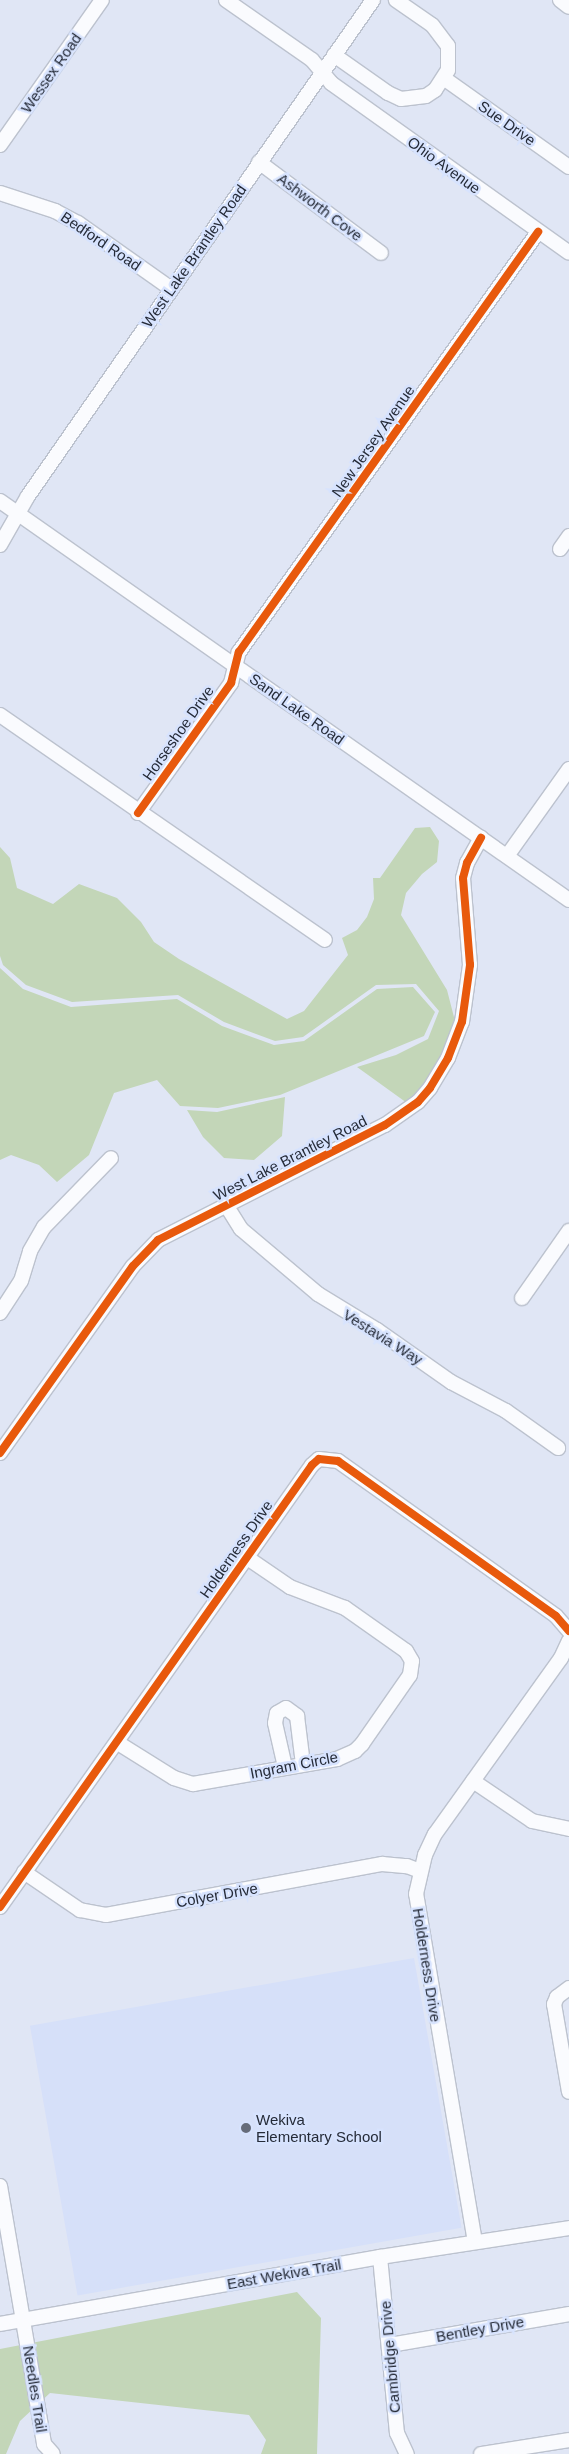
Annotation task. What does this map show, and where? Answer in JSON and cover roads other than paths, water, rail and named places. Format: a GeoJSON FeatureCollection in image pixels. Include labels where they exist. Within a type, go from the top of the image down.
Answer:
{"type":"FeatureCollection","features":[{"type":"Feature","properties":{"kind":"street","name":"Wessex Road"},"geometry":{"type":"LineString","coordinates":[[0,145],[102,0]]}},
{"type":"Feature","properties":{"kind":"street","name":"Ohio Avenue"},"geometry":{"type":"LineString","coordinates":[[226,0],[312,60],[331,83],[569,253]]}},
{"type":"Feature","properties":{"kind":"street","name":"West Lake Brantley Road"},"geometry":{"type":"LineString","coordinates":[[0,545],[170,288],[372,0]]}},
{"type":"Feature","properties":{"kind":"street"},"geometry":{"type":"LineString","coordinates":[[334,55],[388,93],[401,99],[426,96],[444,79],[449,61],[442,36],[396,0]]}},
{"type":"Feature","properties":{"kind":"street"},"geometry":{"type":"LineString","coordinates":[[560,0],[569,6]]}},
{"type":"Feature","properties":{"kind":"street","name":"Sue Drive"},"geometry":{"type":"LineString","coordinates":[[444,79],[569,167]]}},
{"type":"Feature","properties":{"kind":"street","name":"Ashworth Cove"},"geometry":{"type":"LineString","coordinates":[[259,162],[381,253]]}},
{"type":"Feature","properties":{"kind":"street","name":"Bedford Road"},"geometry":{"type":"LineString","coordinates":[[0,193],[55,211],[78,223],[170,288]]}},
{"type":"Feature","properties":{"kind":"street","name":"New Jersey Avenue"},"geometry":{"type":"LineString","coordinates":[[235,667],[241,649],[538,232]]}},
{"type":"Feature","properties":{"kind":"street","name":"Sand Lake Road"},"geometry":{"type":"LineString","coordinates":[[0,501],[569,900]]}},
{"type":"Feature","properties":{"kind":"street"},"geometry":{"type":"LineString","coordinates":[[560,549],[569,536]]}},
{"type":"Feature","properties":{"kind":"street","name":"Horseshoe Drive"},"geometry":{"type":"LineString","coordinates":[[138,813],[231,683],[235,667]]}},
{"type":"Feature","properties":{"kind":"street"},"geometry":{"type":"LineString","coordinates":[[0,715],[138,813],[325,940]]}},
{"type":"Feature","properties":{"kind":"street"},"geometry":{"type":"LineString","coordinates":[[507,856],[569,769]]}},
{"type":"Feature","properties":{"kind":"street","name":"West Lake Brantley Road"},"geometry":{"type":"LineString","coordinates":[[0,1454],[143,1253],[158,1240],[385,1125],[418,1102],[440,1073],[457,1040],[466,1004],[470,946],[463,878],[467,863],[481,838]]}},
{"type":"Feature","properties":{"kind":"street"},"geometry":{"type":"LineString","coordinates":[[0,1313],[21,1282],[30,1250],[44,1227],[111,1158]]}},
{"type":"Feature","properties":{"kind":"street","name":"Vestavia Way"},"geometry":{"type":"LineString","coordinates":[[226,1205],[241,1229],[318,1294],[377,1330],[451,1382],[506,1411],[558,1448]]}},
{"type":"Feature","properties":{"kind":"street"},"geometry":{"type":"LineString","coordinates":[[522,1298],[569,1231]]}},
{"type":"Feature","properties":{"kind":"street","name":"Holderness Drive"},"geometry":{"type":"LineString","coordinates":[[0,1907],[118,1743],[312,1465],[328,1458],[338,1461],[556,1616],[569,1631]]}},
{"type":"Feature","properties":{"kind":"street","name":"Ingram Circle"},"geometry":{"type":"LineString","coordinates":[[118,1743],[174,1778],[193,1784],[337,1759],[355,1751],[410,1675],[412,1661],[406,1651],[345,1608],[290,1587],[246,1557]]}},
{"type":"Feature","properties":{"kind":"street","name":"Holderness Drive"},"geometry":{"type":"LineString","coordinates":[[475,2242],[417,1913],[420,1871],[435,1834],[561,1658],[569,1641]]}},
{"type":"Feature","properties":{"kind":"street"},"geometry":{"type":"LineString","coordinates":[[285,1767],[275,1723],[277,1713],[286,1708],[297,1716],[303,1764]]}},
{"type":"Feature","properties":{"kind":"street"},"geometry":{"type":"LineString","coordinates":[[473,1781],[532,1821],[569,1829]]}},
{"type":"Feature","properties":{"kind":"street","name":"Colyer Drive"},"geometry":{"type":"LineString","coordinates":[[24,1872],[80,1910],[106,1915],[382,1864],[407,1866],[420,1871]]}},
{"type":"Feature","properties":{"kind":"street"},"geometry":{"type":"LineString","coordinates":[[569,1988],[557,1996],[554,2010],[569,2092]]}},
{"type":"Feature","properties":{"kind":"street"},"geometry":{"type":"LineString","coordinates":[[0,2186],[23,2320]]}},
{"type":"Feature","properties":{"kind":"street","name":"East Wekiva Trail"},"geometry":{"type":"LineString","coordinates":[[0,2324],[380,2257],[569,2228]]}},
{"type":"Feature","properties":{"kind":"street","name":"Cambridge Drive"},"geometry":{"type":"LineString","coordinates":[[380,2257],[390,2345],[396,2433],[408,2454]]}},
{"type":"Feature","properties":{"kind":"street","name":"Bentley Drive"},"geometry":{"type":"LineString","coordinates":[[390,2345],[569,2314]]}},
{"type":"Feature","properties":{"kind":"street","name":"Needles Trail"},"geometry":{"type":"LineString","coordinates":[[23,2320],[44,2444],[53,2454]]}},
{"type":"Feature","properties":{"kind":"street"},"geometry":{"type":"LineString","coordinates":[[481,2454],[569,2440]]}},
{"type":"Feature","properties":{"kind":"place","name":"Wekiva Elementary School"},"geometry":{"type":"Point","coordinates":[246,2128]}}]}
